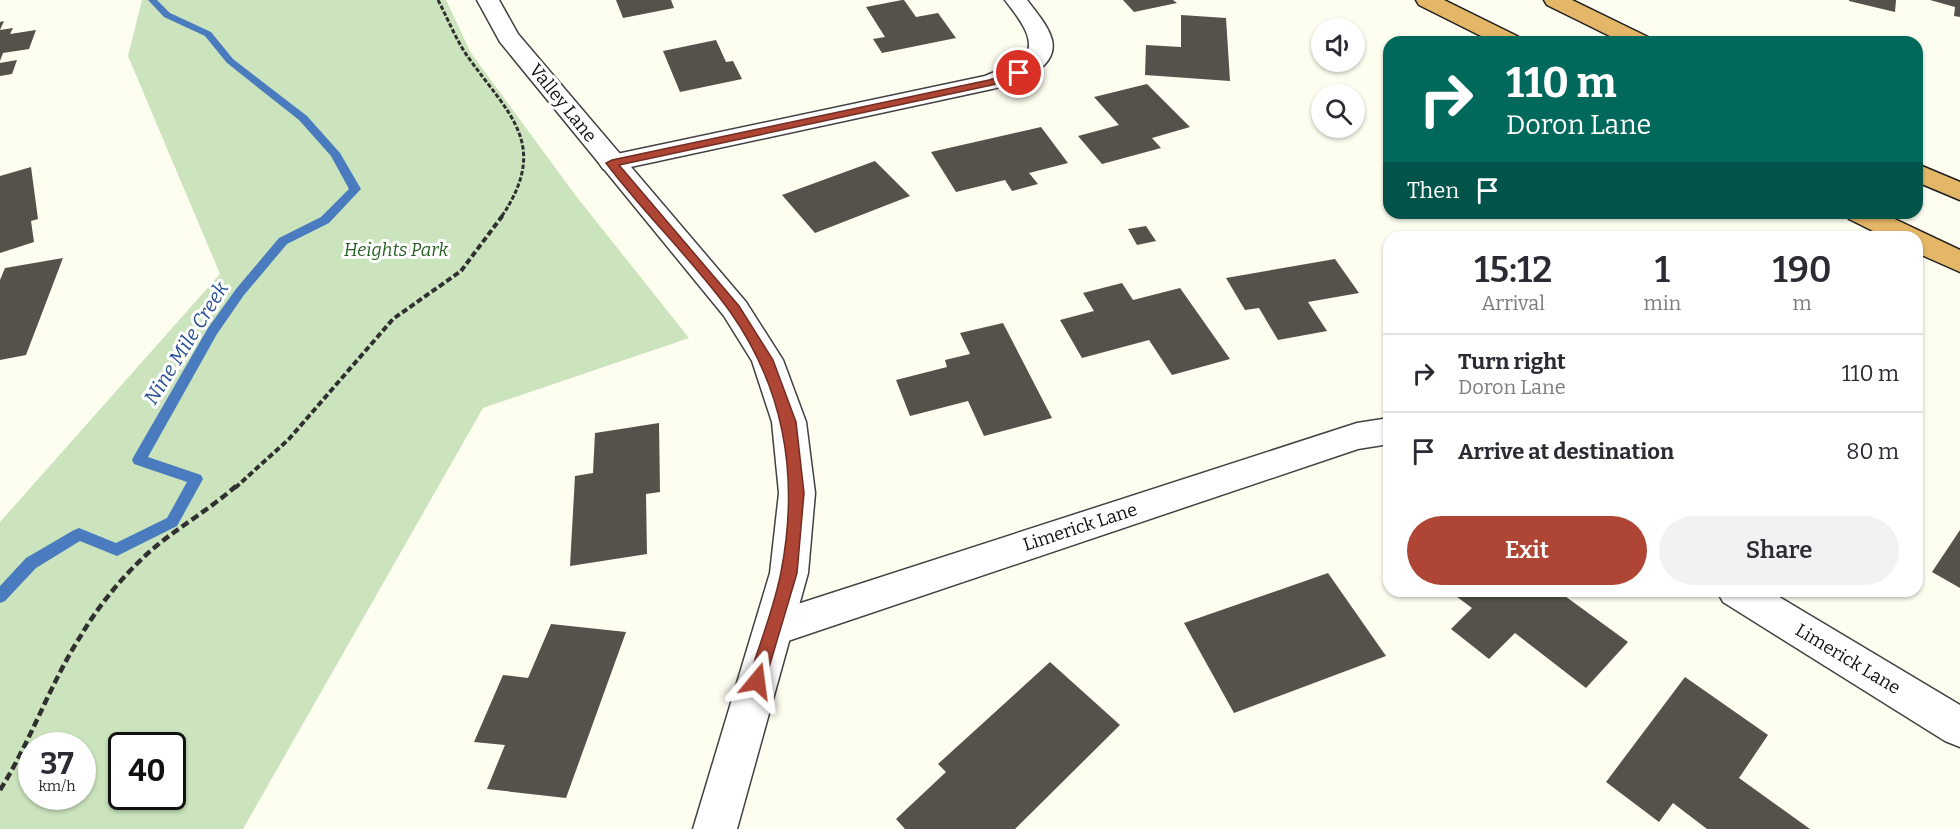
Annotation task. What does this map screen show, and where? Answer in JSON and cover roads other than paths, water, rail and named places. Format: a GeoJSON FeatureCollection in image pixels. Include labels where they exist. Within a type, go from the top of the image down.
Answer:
{"type":"FeatureCollection","features":[{"type":"Feature","properties":{"kind":"highway"},"geometry":{"type":"LineString","coordinates":[[1427,0],[1499,36]]}},
{"type":"Feature","properties":{"kind":"highway"},"geometry":{"type":"LineString","coordinates":[[1442,0],[1507,36]]}},
{"type":"Feature","properties":{"kind":"highway"},"geometry":{"type":"LineString","coordinates":[[1555,0],[1628,36]]}},
{"type":"Feature","properties":{"kind":"highway"},"geometry":{"type":"LineString","coordinates":[[1923,175],[1960,192]]}},
{"type":"Feature","properties":{"kind":"highway"},"geometry":{"type":"LineString","coordinates":[[1871,219],[1896,231]]}},
{"type":"Feature","properties":{"kind":"highway"},"geometry":{"type":"LineString","coordinates":[[1923,244],[1960,262]]}},
{"type":"Feature","properties":{"kind":"street","name":"Valley Lane"},"geometry":{"type":"LineString","coordinates":[[488,0],[508,36],[735,309],[767,360],[789,422],[797,493],[789,573],[715,829]]}},
{"type":"Feature","properties":{"kind":"street"},"geometry":{"type":"LineString","coordinates":[[612,163],[992,82],[1019,73],[1038,58],[1042,42],[1036,25],[1016,0]]}},
{"type":"Feature","properties":{"kind":"street","name":"Limerick Lane"},"geometry":{"type":"LineString","coordinates":[[772,629],[1346,439],[1383,432]]}},
{"type":"Feature","properties":{"kind":"street","name":"Limerick Lane"},"geometry":{"type":"LineString","coordinates":[[1747,597],[1960,727]]}},
{"type":"Feature","properties":{"kind":"waterway","name":"Nine Mile Creek"},"geometry":{"type":"LineString","coordinates":[[0,596],[31,563],[79,534],[117,550],[172,522],[196,479],[139,460],[212,331],[240,292],[283,241],[325,220],[355,189],[336,155],[303,118],[230,61],[208,34],[167,15],[152,0]]}},
{"type":"Feature","properties":{"kind":"park label","name":"Heights Park"},"geometry":{"type":"Point","coordinates":[396,250]}}]}
